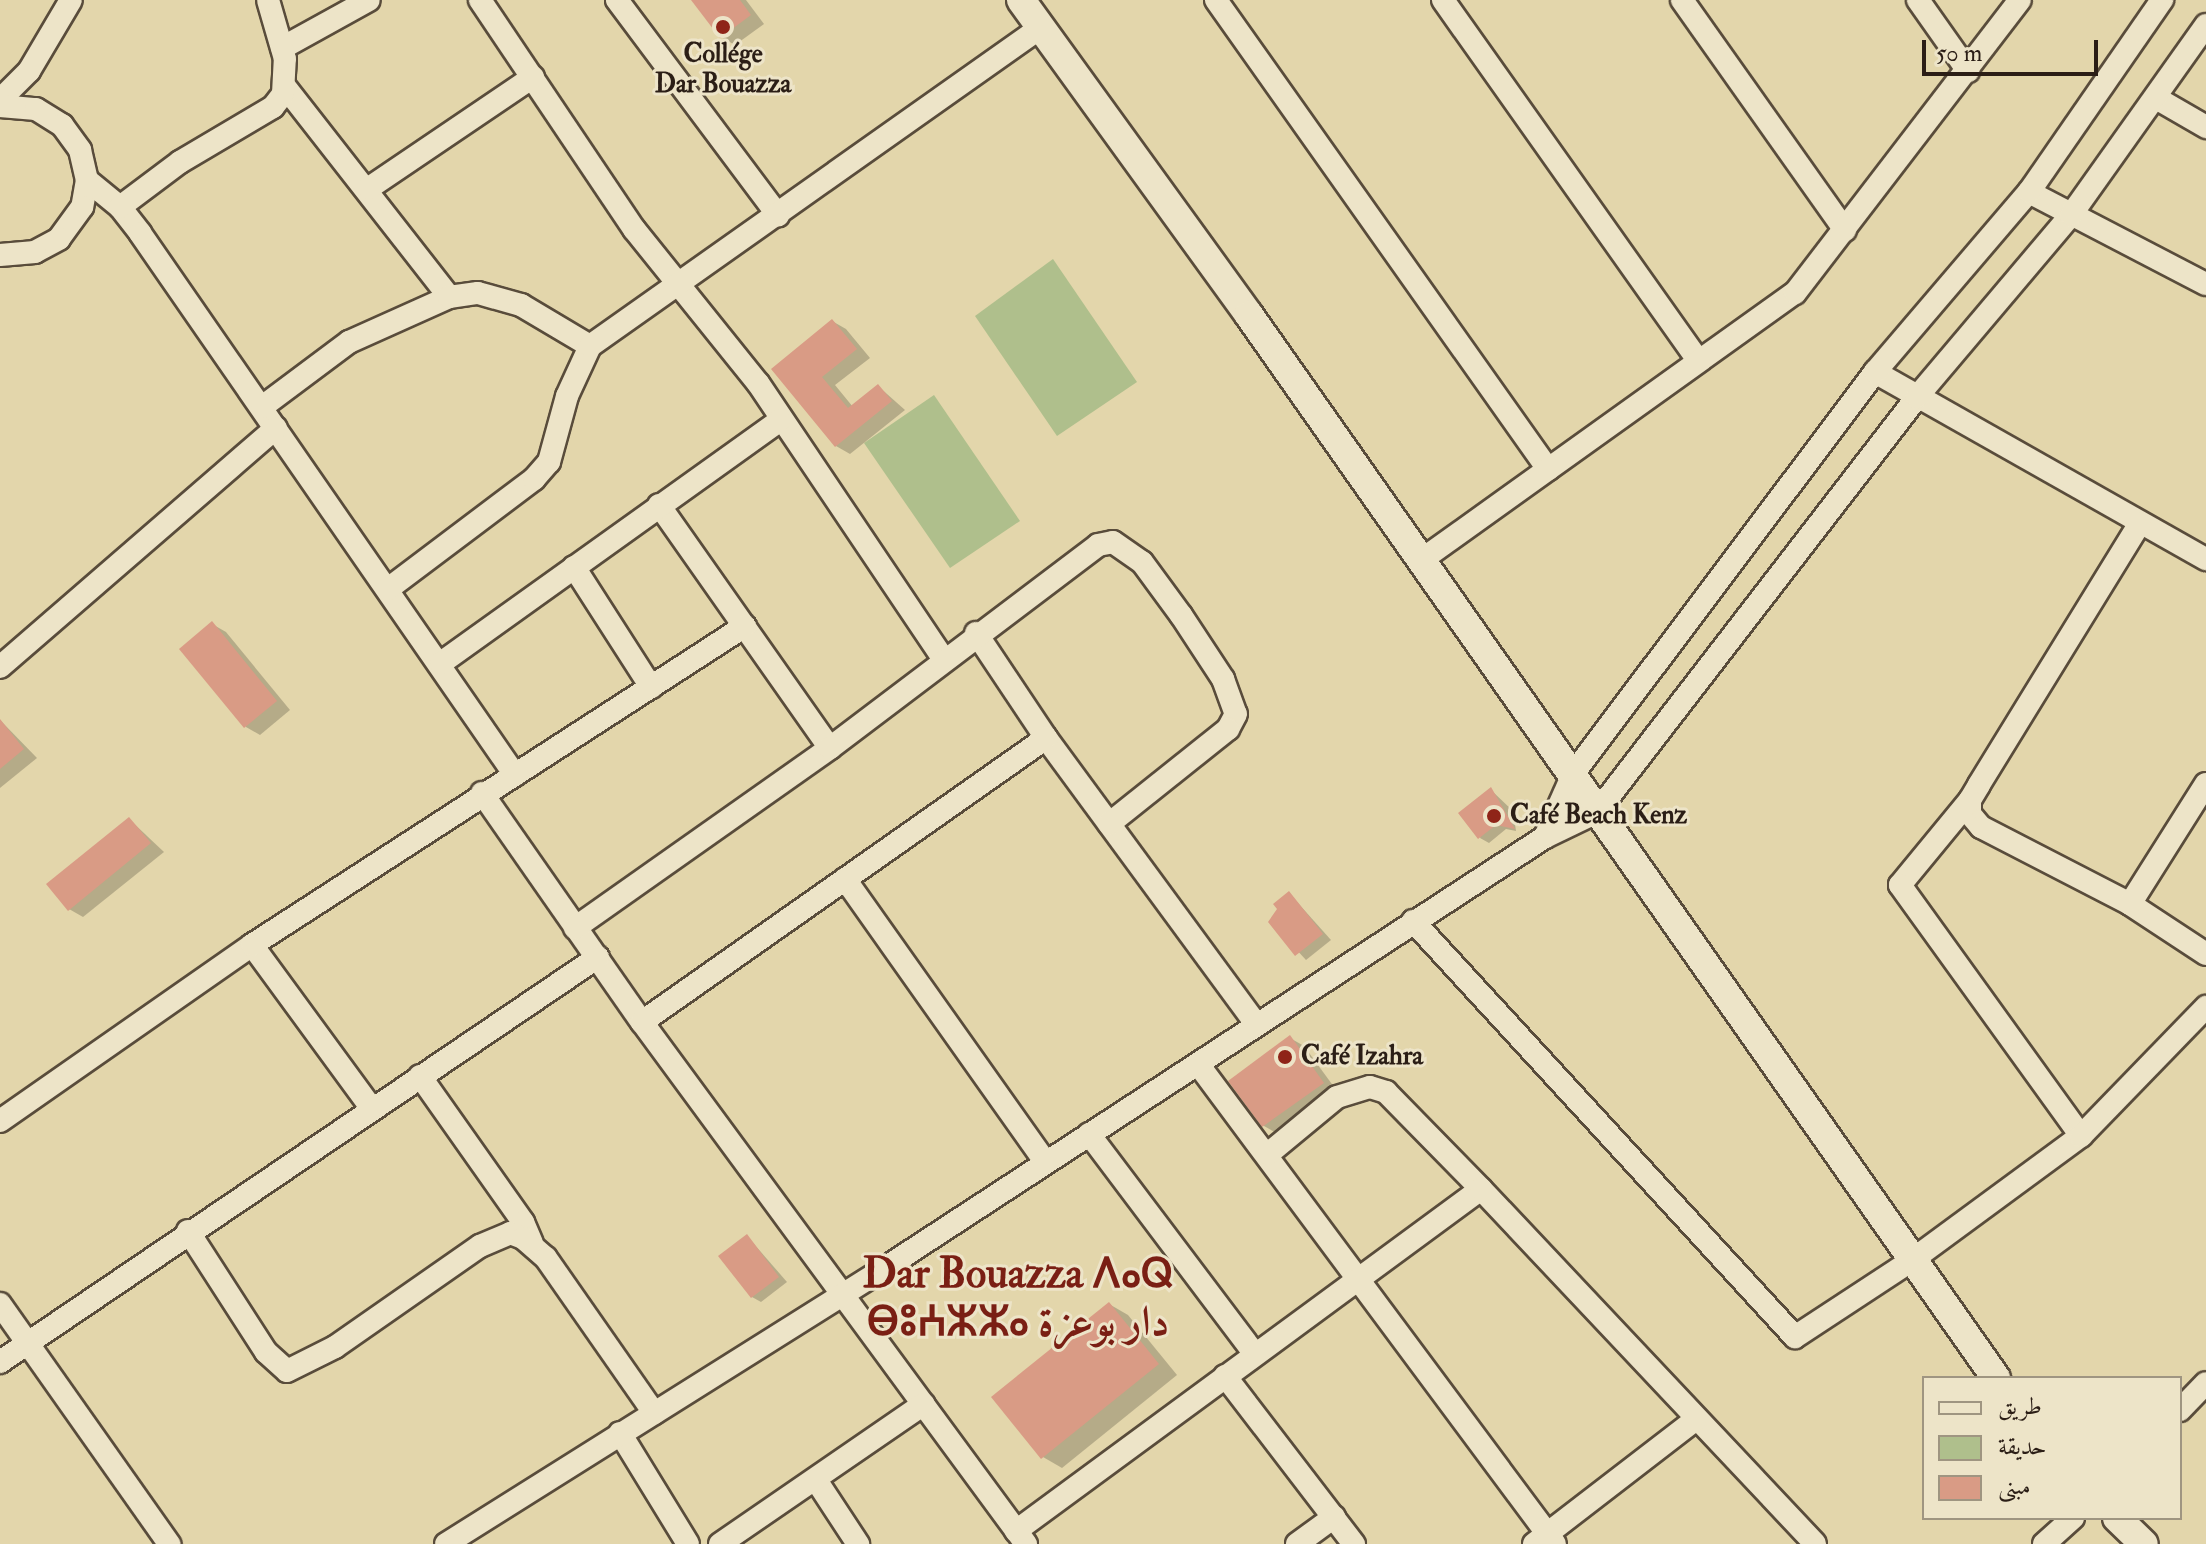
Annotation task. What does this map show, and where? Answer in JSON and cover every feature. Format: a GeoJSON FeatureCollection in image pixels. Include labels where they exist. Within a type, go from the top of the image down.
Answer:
{"type":"FeatureCollection","features":[{"type":"Feature","properties":{"kind":"street"},"geometry":{"type":"LineString","coordinates":[[0,100],[29,71],[71,0]]}},
{"type":"Feature","properties":{"kind":"street"},"geometry":{"type":"LineString","coordinates":[[268,0],[282,48],[286,88],[369,188],[449,297]]}},
{"type":"Feature","properties":{"kind":"street"},"geometry":{"type":"LineString","coordinates":[[282,48],[369,0]]}},
{"type":"Feature","properties":{"kind":"street"},"geometry":{"type":"LineString","coordinates":[[480,0],[677,288],[743,362],[779,421],[943,658]]}},
{"type":"Feature","properties":{"kind":"street"},"geometry":{"type":"LineString","coordinates":[[617,0],[778,215]]}},
{"type":"Feature","properties":{"kind":"street"},"geometry":{"type":"LineString","coordinates":[[1021,0],[1573,774],[1995,1376]]}},
{"type":"Feature","properties":{"kind":"street"},"geometry":{"type":"LineString","coordinates":[[1216,0],[1548,469]]}},
{"type":"Feature","properties":{"kind":"street"},"geometry":{"type":"LineString","coordinates":[[1443,0],[1698,360]]}},
{"type":"Feature","properties":{"kind":"street"},"geometry":{"type":"LineString","coordinates":[[1682,0],[1845,230]]}},
{"type":"Feature","properties":{"kind":"street"},"geometry":{"type":"LineString","coordinates":[[1918,0],[1968,71]]}},
{"type":"Feature","properties":{"kind":"street"},"geometry":{"type":"LineString","coordinates":[[1420,561],[1795,293],[2020,0]]}},
{"type":"Feature","properties":{"kind":"street"},"geometry":{"type":"LineString","coordinates":[[1545,837],[1573,774],[1875,372],[2029,192],[2162,0]]}},
{"type":"Feature","properties":{"kind":"street"},"geometry":{"type":"LineString","coordinates":[[446,1544],[844,1294],[1198,1064],[1255,1022],[1545,837],[1597,812],[1917,397],[2071,215],[2206,25]]}},
{"type":"Feature","properties":{"kind":"street"},"geometry":{"type":"LineString","coordinates":[[388,589],[534,479],[549,462],[567,396],[590,346],[677,288],[1040,28]]}},
{"type":"Feature","properties":{"kind":"street"},"geometry":{"type":"LineString","coordinates":[[29,71],[36,109]]}},
{"type":"Feature","properties":{"kind":"street"},"geometry":{"type":"LineString","coordinates":[[369,188],[533,77]]}},
{"type":"Feature","properties":{"kind":"street"},"geometry":{"type":"LineString","coordinates":[[80,211],[114,203],[273,107],[286,88]]}},
{"type":"Feature","properties":{"kind":"street"},"geometry":{"type":"LineString","coordinates":[[2156,98],[2206,127]]}},
{"type":"Feature","properties":{"kind":"street"},"geometry":{"type":"LineString","coordinates":[[0,106],[36,109],[73,136],[87,180],[80,211],[48,247],[0,255]]}},
{"type":"Feature","properties":{"kind":"street"},"geometry":{"type":"LineString","coordinates":[[87,180],[114,203],[262,407],[441,663],[515,775]]}},
{"type":"Feature","properties":{"kind":"street"},"geometry":{"type":"LineString","coordinates":[[2029,192],[2206,284]]}},
{"type":"Feature","properties":{"kind":"street"},"geometry":{"type":"LineString","coordinates":[[262,407],[349,342],[449,297],[478,293],[521,305],[590,346]]}},
{"type":"Feature","properties":{"kind":"street"},"geometry":{"type":"LineString","coordinates":[[1875,372],[2206,559]]}},
{"type":"Feature","properties":{"kind":"street"},"geometry":{"type":"LineString","coordinates":[[441,663],[779,421]]}},
{"type":"Feature","properties":{"kind":"street"},"geometry":{"type":"LineString","coordinates":[[0,667],[276,428]]}},
{"type":"Feature","properties":{"kind":"street"},"geometry":{"type":"LineString","coordinates":[[659,505],[830,748]]}},
{"type":"Feature","properties":{"kind":"street"},"geometry":{"type":"LineString","coordinates":[[2081,1136],[1900,885],[1970,800],[2140,523]]}},
{"type":"Feature","properties":{"kind":"street"},"geometry":{"type":"LineString","coordinates":[[575,928],[830,748],[976,633],[1098,545],[1113,542],[1142,562],[1181,615],[1233,699],[1234,722],[1109,824]]}},
{"type":"Feature","properties":{"kind":"street"},"geometry":{"type":"LineString","coordinates":[[574,567],[651,687]]}},
{"type":"Feature","properties":{"kind":"street"},"geometry":{"type":"LineString","coordinates":[[0,1121],[252,945],[482,793],[515,775],[745,626]]}},
{"type":"Feature","properties":{"kind":"street"},"geometry":{"type":"LineString","coordinates":[[976,633],[1046,738],[1255,1022]]}},
{"type":"Feature","properties":{"kind":"street"},"geometry":{"type":"LineString","coordinates":[[642,1022],[1046,738]]}},
{"type":"Feature","properties":{"kind":"street"},"geometry":{"type":"LineString","coordinates":[[2130,904],[2206,784]]}},
{"type":"Feature","properties":{"kind":"street"},"geometry":{"type":"LineString","coordinates":[[482,793],[642,1022],[1021,1537],[1225,1376],[1481,1189]]}},
{"type":"Feature","properties":{"kind":"street"},"geometry":{"type":"LineString","coordinates":[[1970,800],[1970,814],[1981,827],[2130,904],[2206,954]]}},
{"type":"Feature","properties":{"kind":"street"},"geometry":{"type":"LineString","coordinates":[[845,879],[1045,1161]]}},
{"type":"Feature","properties":{"kind":"street"},"geometry":{"type":"LineString","coordinates":[[1413,921],[1795,1337],[1912,1260],[2081,1136],[2206,1007]]}},
{"type":"Feature","properties":{"kind":"street"},"geometry":{"type":"LineString","coordinates":[[252,945],[372,1109]]}},
{"type":"Feature","properties":{"kind":"street"},"geometry":{"type":"LineString","coordinates":[[0,1362],[188,1231],[598,957]]}},
{"type":"Feature","properties":{"kind":"street"},"geometry":{"type":"LineString","coordinates":[[1198,1064],[1268,1154],[1546,1541],[1695,1420]]}},
{"type":"Feature","properties":{"kind":"street"},"geometry":{"type":"LineString","coordinates":[[420,1076],[518,1214],[532,1243],[654,1413]]}},
{"type":"Feature","properties":{"kind":"street"},"geometry":{"type":"LineString","coordinates":[[1268,1154],[1337,1097],[1370,1087],[1386,1092],[1815,1544]]}},
{"type":"Feature","properties":{"kind":"street"},"geometry":{"type":"LineString","coordinates":[[1089,1134],[1255,1354]]}},
{"type":"Feature","properties":{"kind":"street"},"geometry":{"type":"LineString","coordinates":[[188,1231],[266,1352],[287,1371],[335,1347],[499,1236],[510,1233],[532,1243]]}},
{"type":"Feature","properties":{"kind":"street"},"geometry":{"type":"LineString","coordinates":[[0,1304],[169,1544]]}},
{"type":"Feature","properties":{"kind":"street"},"geometry":{"type":"LineString","coordinates":[[1225,1376],[1354,1544]]}},
{"type":"Feature","properties":{"kind":"street"},"geometry":{"type":"LineString","coordinates":[[2182,1408],[2206,1383]]}},
{"type":"Feature","properties":{"kind":"street"},"geometry":{"type":"LineString","coordinates":[[720,1544],[924,1404]]}},
{"type":"Feature","properties":{"kind":"street"},"geometry":{"type":"LineString","coordinates":[[620,1433],[688,1544]]}},
{"type":"Feature","properties":{"kind":"street"},"geometry":{"type":"LineString","coordinates":[[816,1480],[858,1544]]}},
{"type":"Feature","properties":{"kind":"street"},"geometry":{"type":"LineString","coordinates":[[1297,1544],[1334,1517]]}},
{"type":"Feature","properties":{"kind":"street"},"geometry":{"type":"LineString","coordinates":[[2044,1544],[2071,1520]]}},
{"type":"Feature","properties":{"kind":"street"},"geometry":{"type":"LineString","coordinates":[[2119,1520],[2144,1544]]}},
{"type":"Feature","properties":{"kind":"green space"},"geometry":{"type":"Polygon","coordinates":[[[1053,259],[1137,382],[1057,436],[975,316],[1053,259]]]}},
{"type":"Feature","properties":{"kind":"green space"},"geometry":{"type":"Polygon","coordinates":[[[934,395],[1020,521],[950,568],[864,443],[934,395]]]}},
{"type":"Feature","properties":{"kind":"building","name":"Collége Dar Bouazza"},"geometry":{"type":"Polygon","coordinates":[[[691,0],[740,0],[751,15],[720,38],[691,0]]]}},
{"type":"Feature","properties":{"kind":"building"},"geometry":{"type":"Polygon","coordinates":[[[832,319],[857,349],[822,377],[848,408],[878,384],[892,401],[835,447],[771,369],[832,319]]]}},
{"type":"Feature","properties":{"kind":"building"},"geometry":{"type":"Polygon","coordinates":[[[212,621],[277,701],[244,728],[179,649],[212,621]]]}},
{"type":"Feature","properties":{"kind":"building"},"geometry":{"type":"Polygon","coordinates":[[[0,719],[24,749],[0,769],[0,719]]]}},
{"type":"Feature","properties":{"kind":"building"},"geometry":{"type":"Polygon","coordinates":[[[1491,787],[1515,829],[1496,825],[1478,839],[1458,813],[1491,787]]]}},
{"type":"Feature","properties":{"kind":"building"},"geometry":{"type":"Polygon","coordinates":[[[129,817],[151,843],[68,911],[46,884],[129,817]]]}},
{"type":"Feature","properties":{"kind":"building"},"geometry":{"type":"Polygon","coordinates":[[[1289,891],[1323,934],[1295,956],[1268,922],[1277,909],[1273,904],[1289,891]]]}},
{"type":"Feature","properties":{"kind":"building"},"geometry":{"type":"Polygon","coordinates":[[[1290,1035],[1324,1083],[1262,1127],[1228,1081],[1290,1035]]]}},
{"type":"Feature","properties":{"kind":"building"},"geometry":{"type":"Polygon","coordinates":[[[747,1234],[779,1277],[751,1298],[718,1256],[747,1234]]]}},
{"type":"Feature","properties":{"kind":"building"},"geometry":{"type":"Polygon","coordinates":[[[1109,1302],[1159,1364],[1041,1459],[991,1397],[1109,1302]]]}},
{"type":"Feature","properties":{"kind":"place","name":"Collége Dar Bouazza"},"geometry":{"type":"Point","coordinates":[723,27]}},
{"type":"Feature","properties":{"kind":"place","name":"Café Beach Kenz"},"geometry":{"type":"Point","coordinates":[1494,816]}},
{"type":"Feature","properties":{"kind":"place","name":"Café Izahra"},"geometry":{"type":"Point","coordinates":[1285,1057]}},
{"type":"Feature","properties":{"kind":"district","name":"Dar Bouazza ⴷⴰⵕ ⴱⵓⵄⵣⵣⴰ دار بوعزة"},"geometry":{"type":"Point","coordinates":[1018,1298]}}]}
